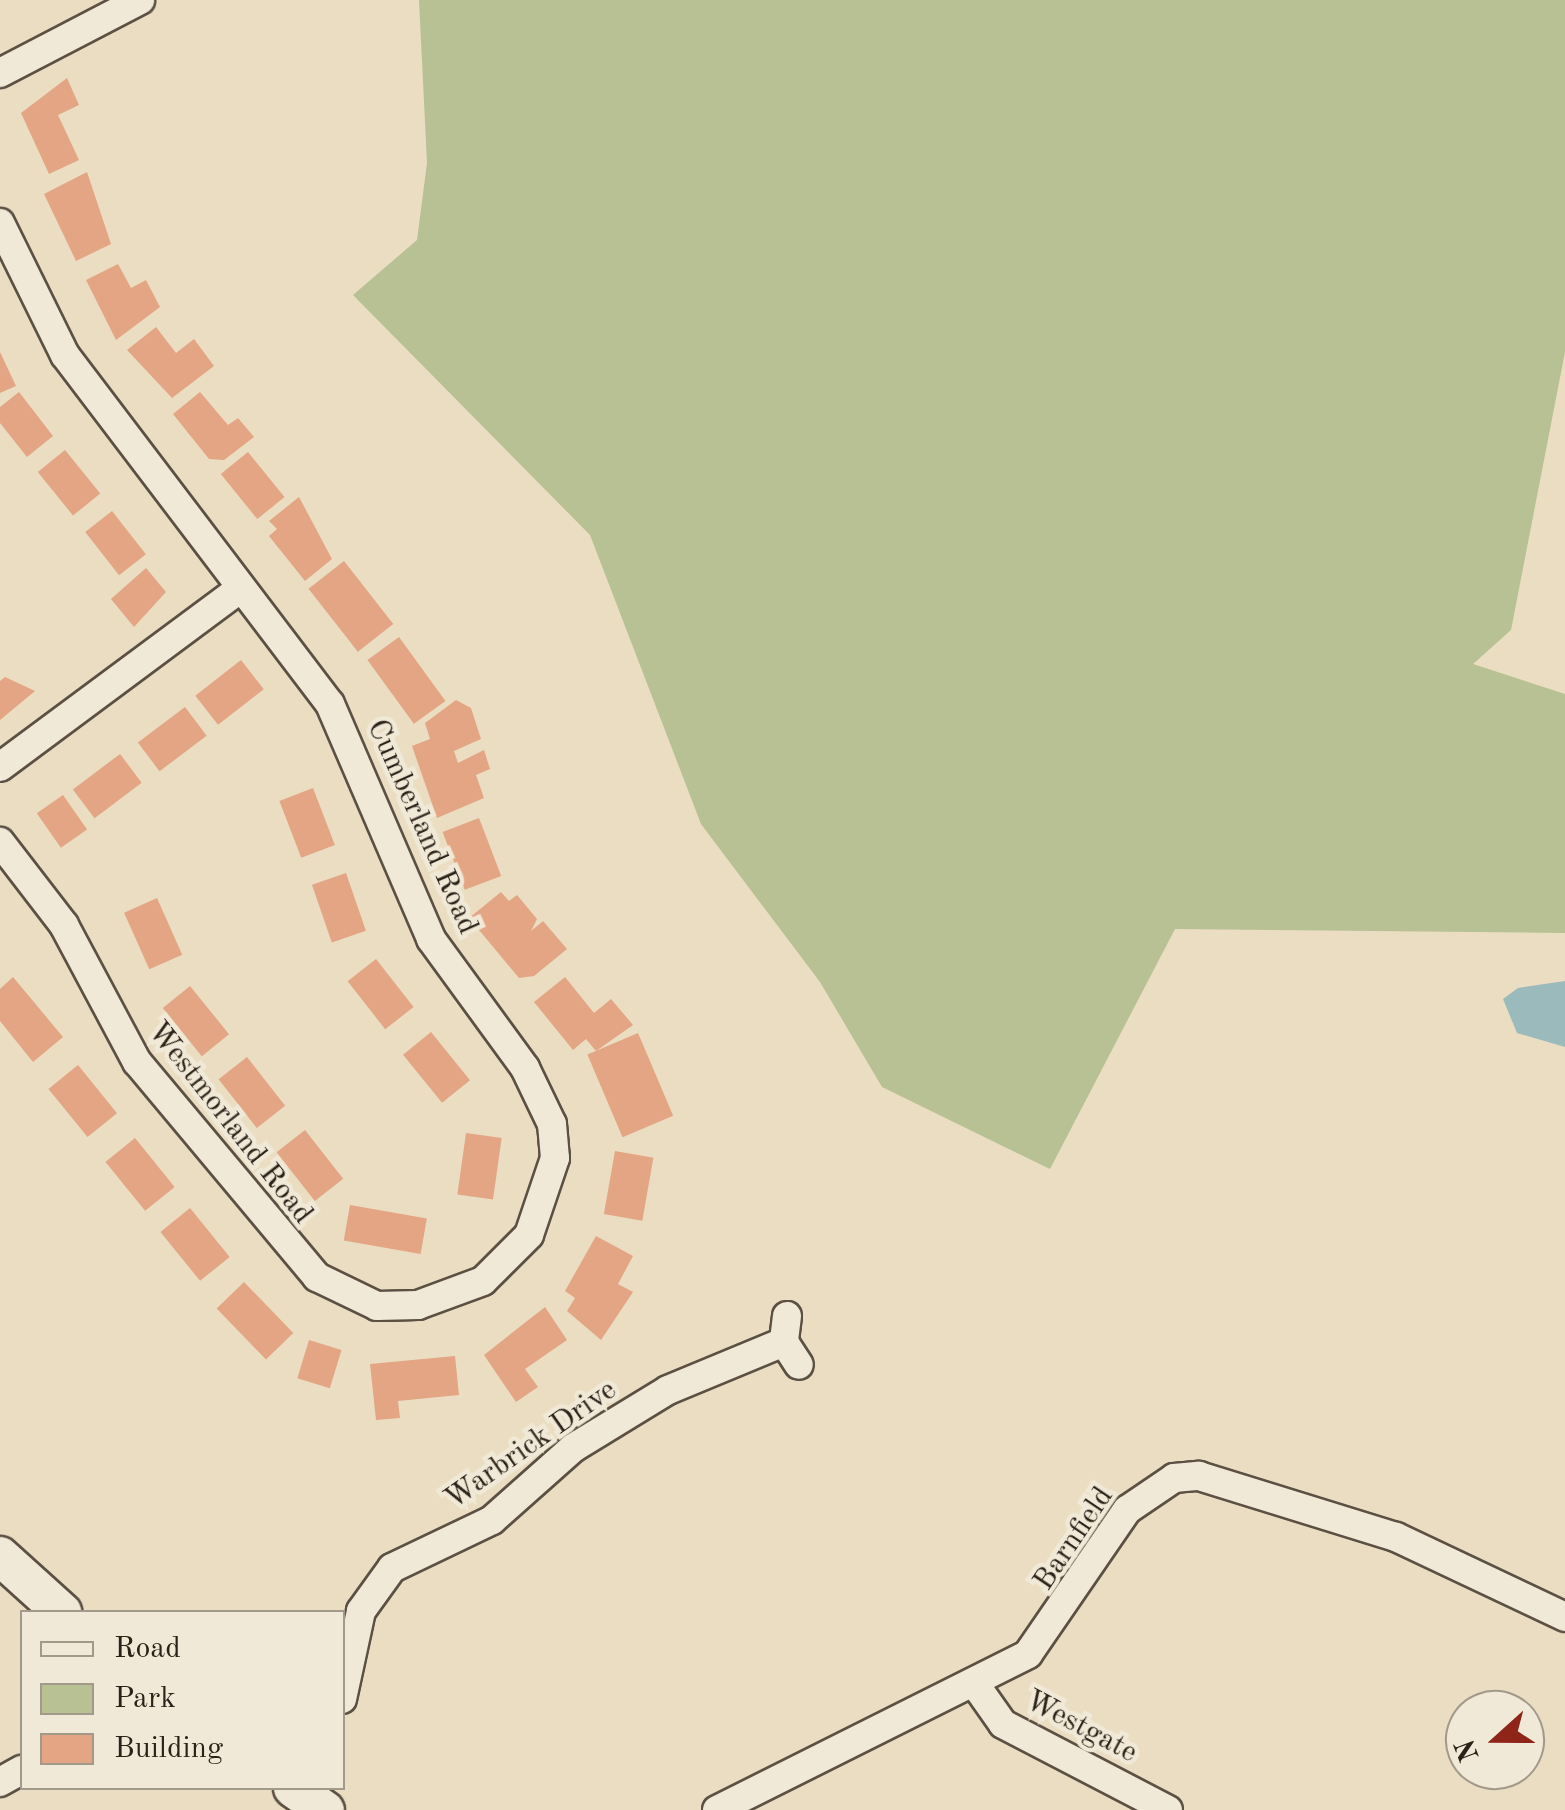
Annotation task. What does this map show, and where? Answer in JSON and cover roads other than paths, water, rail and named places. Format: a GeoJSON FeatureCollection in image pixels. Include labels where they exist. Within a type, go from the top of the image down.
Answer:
{"type":"FeatureCollection","features":[{"type":"Feature","properties":{"kind":"main road"},"geometry":{"type":"LineString","coordinates":[[0,1556],[60,1610]]}},
{"type":"Feature","properties":{"kind":"main road"},"geometry":{"type":"LineString","coordinates":[[296,1790],[324,1810]]}},
{"type":"Feature","properties":{"kind":"street"},"geometry":{"type":"LineString","coordinates":[[0,73],[140,0]]}},
{"type":"Feature","properties":{"kind":"street","name":"Cumberland Road"},"geometry":{"type":"LineString","coordinates":[[0,223],[65,354],[330,704],[431,939],[525,1068],[552,1124],[547,1198],[529,1235],[483,1281],[440,1300]]}},
{"type":"Feature","properties":{"kind":"street"},"geometry":{"type":"LineString","coordinates":[[0,767],[241,588]]}},
{"type":"Feature","properties":{"kind":"street","name":"Westmorland Road"},"geometry":{"type":"LineString","coordinates":[[0,842],[64,924],[136,1062],[290,1251],[343,1294],[377,1306],[440,1300]]}},
{"type":"Feature","properties":{"kind":"street","name":"Warbrick Drive"},"geometry":{"type":"LineString","coordinates":[[345,1685],[361,1611],[392,1568],[492,1520],[574,1448],[668,1390],[790,1341]]}},
{"type":"Feature","properties":{"kind":"street","name":"Barnfield"},"geometry":{"type":"LineString","coordinates":[[717,1810],[978,1687],[1028,1654],[1128,1510],[1174,1478],[1199,1476],[1396,1537],[1565,1618]]}},
{"type":"Feature","properties":{"kind":"street","name":"Westgate"},"geometry":{"type":"LineString","coordinates":[[978,1687],[1003,1724],[1168,1810]]}},
{"type":"Feature","properties":{"kind":"water"},"geometry":{"type":"Polygon","coordinates":[[[1565,981],[1565,1047],[1517,1033],[1503,999],[1518,988],[1565,981]]]}}]}
